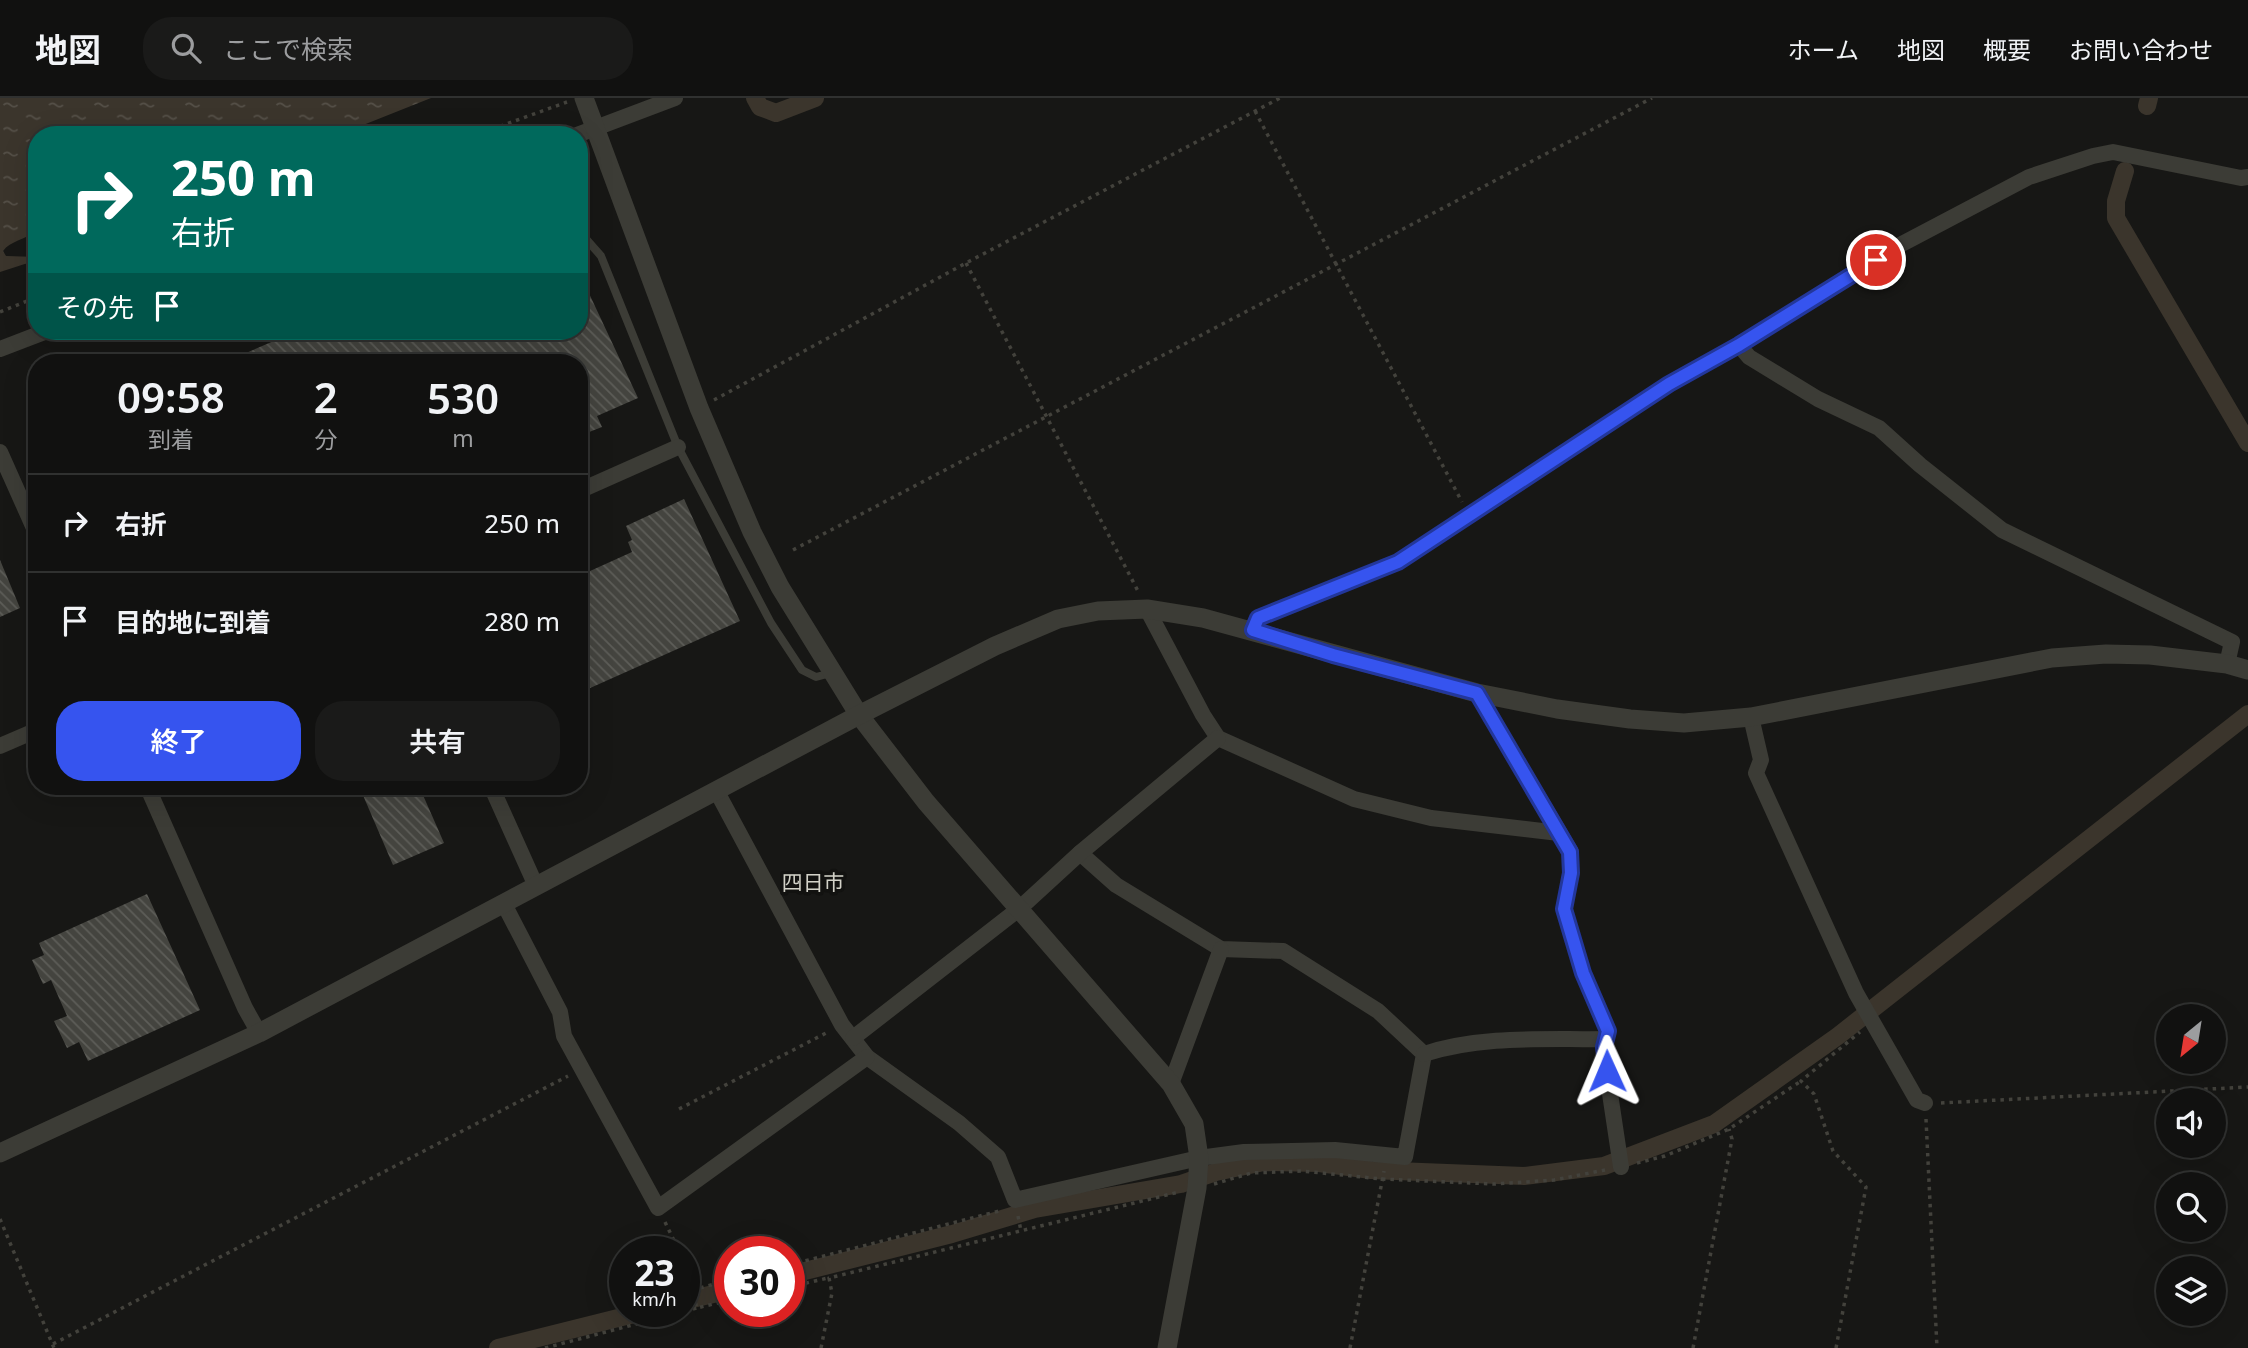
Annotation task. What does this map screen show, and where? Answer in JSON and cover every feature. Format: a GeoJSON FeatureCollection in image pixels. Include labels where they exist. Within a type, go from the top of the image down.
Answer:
{"type":"FeatureCollection","features":[{"type":"Feature","properties":{"kind":"street"},"geometry":{"type":"LineString","coordinates":[[584,98],[588,126]]}},
{"type":"Feature","properties":{"kind":"street"},"geometry":{"type":"LineString","coordinates":[[675,98],[588,127],[699,408],[757,543],[780,587],[859,715],[926,802],[1171,1084],[1194,1124],[1198,1175],[1167,1348]]}},
{"type":"Feature","properties":{"kind":"street"},"geometry":{"type":"LineString","coordinates":[[1253,630],[1258,618],[1398,562],[1669,384],[1739,345],[1898,246],[2029,177],[2113,152],[2241,178],[2248,177]]}},
{"type":"Feature","properties":{"kind":"street"},"geometry":{"type":"LineString","coordinates":[[0,349],[28,338]]}},
{"type":"Feature","properties":{"kind":"street"},"geometry":{"type":"LineString","coordinates":[[1739,345],[1749,357],[1818,399],[1879,428],[1929,473],[2002,530],[2232,642],[2227,664]]}},
{"type":"Feature","properties":{"kind":"street"},"geometry":{"type":"LineString","coordinates":[[588,487],[678,447]]}},
{"type":"Feature","properties":{"kind":"street"},"geometry":{"type":"LineString","coordinates":[[0,452],[28,515]]}},
{"type":"Feature","properties":{"kind":"street"},"geometry":{"type":"LineString","coordinates":[[0,1153],[259,1033],[859,715],[995,646],[1058,619],[1098,611],[1147,609],[1203,618],[1477,693],[1557,709],[1684,723],[1751,717],[2052,658],[2117,654],[2189,658],[2248,670]]}},
{"type":"Feature","properties":{"kind":"street"},"geometry":{"type":"LineString","coordinates":[[1147,609],[1218,738],[1354,800],[1430,818],[1559,833]]}},
{"type":"Feature","properties":{"kind":"street"},"geometry":{"type":"LineString","coordinates":[[1477,693],[1570,852],[1564,909],[1583,973],[1608,1031],[1604,1047],[1621,1167]]}},
{"type":"Feature","properties":{"kind":"street"},"geometry":{"type":"LineString","coordinates":[[1751,717],[1761,760],[1756,774],[1868,1016],[1917,1100],[1925,1103]]}},
{"type":"Feature","properties":{"kind":"street"},"geometry":{"type":"LineString","coordinates":[[0,746],[28,734]]}},
{"type":"Feature","properties":{"kind":"street"},"geometry":{"type":"LineString","coordinates":[[853,1038],[1020,908],[1080,853],[1218,738]]}},
{"type":"Feature","properties":{"kind":"street"},"geometry":{"type":"LineString","coordinates":[[716,790],[842,1025],[867,1057],[959,1123],[998,1157],[1015,1200],[1198,1175],[1244,1152],[1322,1150],[1405,1157],[1424,1054]]}},
{"type":"Feature","properties":{"kind":"street"},"geometry":{"type":"LineString","coordinates":[[151,795],[245,1008],[259,1033]]}},
{"type":"Feature","properties":{"kind":"street"},"geometry":{"type":"LineString","coordinates":[[495,795],[536,886]]}},
{"type":"Feature","properties":{"kind":"street"},"geometry":{"type":"LineString","coordinates":[[1080,853],[1116,885],[1221,949],[1283,951],[1378,1011],[1424,1054]]}},
{"type":"Feature","properties":{"kind":"street"},"geometry":{"type":"LineString","coordinates":[[504,904],[560,1012],[564,1036],[658,1208],[867,1057]]}},
{"type":"Feature","properties":{"kind":"street"},"geometry":{"type":"LineString","coordinates":[[1171,1084],[1221,949]]}},
{"type":"Feature","properties":{"kind":"street"},"geometry":{"type":"LineString","coordinates":[[1424,1054],[1452,1045],[1488,1041],[1606,1038]]}},
{"type":"Feature","properties":{"kind":"lane"},"geometry":{"type":"LineString","coordinates":[[588,241],[601,256],[678,447],[771,623],[802,670],[816,677],[833,671]]}},
{"type":"Feature","properties":{"kind":"path"},"geometry":{"type":"LineString","coordinates":[[501,126],[577,98]]}},
{"type":"Feature","properties":{"kind":"path"},"geometry":{"type":"LineString","coordinates":[[699,408],[966,263],[1280,98]]}},
{"type":"Feature","properties":{"kind":"path"},"geometry":{"type":"LineString","coordinates":[[793,550],[1047,419],[1653,98]]}},
{"type":"Feature","properties":{"kind":"path"},"geometry":{"type":"LineString","coordinates":[[1255,111],[1470,516]]}},
{"type":"Feature","properties":{"kind":"path"},"geometry":{"type":"LineString","coordinates":[[966,263],[1147,609]]}},
{"type":"Feature","properties":{"kind":"path"},"geometry":{"type":"LineString","coordinates":[[0,312],[28,301]]}},
{"type":"Feature","properties":{"kind":"path"},"geometry":{"type":"LineString","coordinates":[[805,1283],[1198,1175],[1302,1171],[1382,1179],[1495,1184],[1554,1180],[1665,1156],[1729,1129],[1801,1082],[1868,1016]]}},
{"type":"Feature","properties":{"kind":"path"},"geometry":{"type":"LineString","coordinates":[[679,1109],[842,1025]]}},
{"type":"Feature","properties":{"kind":"path"},"geometry":{"type":"LineString","coordinates":[[0,1219],[54,1346],[582,1069]]}},
{"type":"Feature","properties":{"kind":"path"},"geometry":{"type":"LineString","coordinates":[[1801,1082],[1814,1094],[1833,1151],[1866,1187],[1836,1348]]}},
{"type":"Feature","properties":{"kind":"path"},"geometry":{"type":"LineString","coordinates":[[1937,1348],[1925,1103],[2248,1087]]}},
{"type":"Feature","properties":{"kind":"path"},"geometry":{"type":"LineString","coordinates":[[1693,1348],[1732,1139],[1729,1129]]}},
{"type":"Feature","properties":{"kind":"path"},"geometry":{"type":"LineString","coordinates":[[1350,1348],[1387,1156]]}},
{"type":"Feature","properties":{"kind":"path"},"geometry":{"type":"LineString","coordinates":[[805,1261],[988,1215],[1009,1208],[1015,1200]]}},
{"type":"Feature","properties":{"kind":"path"},"geometry":{"type":"LineString","coordinates":[[658,1208],[672,1236]]}},
{"type":"Feature","properties":{"kind":"path"},"geometry":{"type":"LineString","coordinates":[[821,1348],[832,1293],[829,1278]]}},
{"type":"Feature","properties":{"kind":"path"},"geometry":{"type":"LineString","coordinates":[[545,1348],[625,1327]]}},
{"type":"Feature","properties":{"kind":"water"},"geometry":{"type":"Polygon","coordinates":[[[0,98],[431,98],[361,126],[28,126],[28,236],[3,251],[6,256],[28,257],[28,263],[0,272],[0,98]]]}},
{"type":"Feature","properties":{"kind":"building"},"geometry":{"type":"Polygon","coordinates":[[[588,291],[638,398],[597,416],[602,427],[588,432],[588,354],[244,354],[276,340],[588,340],[588,291]]]}},
{"type":"Feature","properties":{"kind":"building"},"geometry":{"type":"Polygon","coordinates":[[[684,499],[740,621],[588,689],[588,572],[632,552],[628,542],[632,540],[626,526],[684,499]]]}},
{"type":"Feature","properties":{"kind":"building"},"geometry":{"type":"Polygon","coordinates":[[[0,560],[20,608],[0,617],[0,560]]]}},
{"type":"Feature","properties":{"kind":"building"},"geometry":{"type":"Polygon","coordinates":[[[363,795],[423,795],[444,843],[393,865],[363,795]]]}},
{"type":"Feature","properties":{"kind":"building"},"geometry":{"type":"Polygon","coordinates":[[[147,894],[200,1010],[88,1061],[79,1042],[67,1048],[54,1021],[67,1016],[51,980],[43,984],[32,960],[44,955],[39,943],[147,894]]]}},
{"type":"Feature","properties":{"kind":"waterway"},"geometry":{"type":"LineString","coordinates":[[755,98],[760,107],[776,113],[815,98]]}},
{"type":"Feature","properties":{"kind":"waterway"},"geometry":{"type":"LineString","coordinates":[[2147,106],[2149,98]]}},
{"type":"Feature","properties":{"kind":"waterway"},"geometry":{"type":"LineString","coordinates":[[2125,171],[2116,201],[2116,218],[2248,443]]}},
{"type":"Feature","properties":{"kind":"waterway"},"geometry":{"type":"LineString","coordinates":[[805,1271],[952,1234],[1035,1209],[1181,1184],[1216,1172],[1264,1162],[1319,1163],[1371,1170],[1524,1176],[1604,1166],[1714,1124],[1838,1036],[2248,714]]}},
{"type":"Feature","properties":{"kind":"waterway"},"geometry":{"type":"LineString","coordinates":[[700,1297],[714,1294]]}},
{"type":"Feature","properties":{"kind":"waterway"},"geometry":{"type":"LineString","coordinates":[[498,1348],[609,1320]]}},
{"type":"Feature","properties":{"kind":"district","name":"四日市"},"geometry":{"type":"Point","coordinates":[813,883]}},
{"type":"Feature","properties":{"kind":"route"},"geometry":{"type":"LineString","coordinates":[[1607,1071],[1604,1047],[1608,1031],[1583,973],[1564,909],[1571,873],[1570,852],[1477,693],[1333,655],[1253,630],[1258,618],[1398,562],[1669,384],[1739,345],[1876,260]]}}]}
